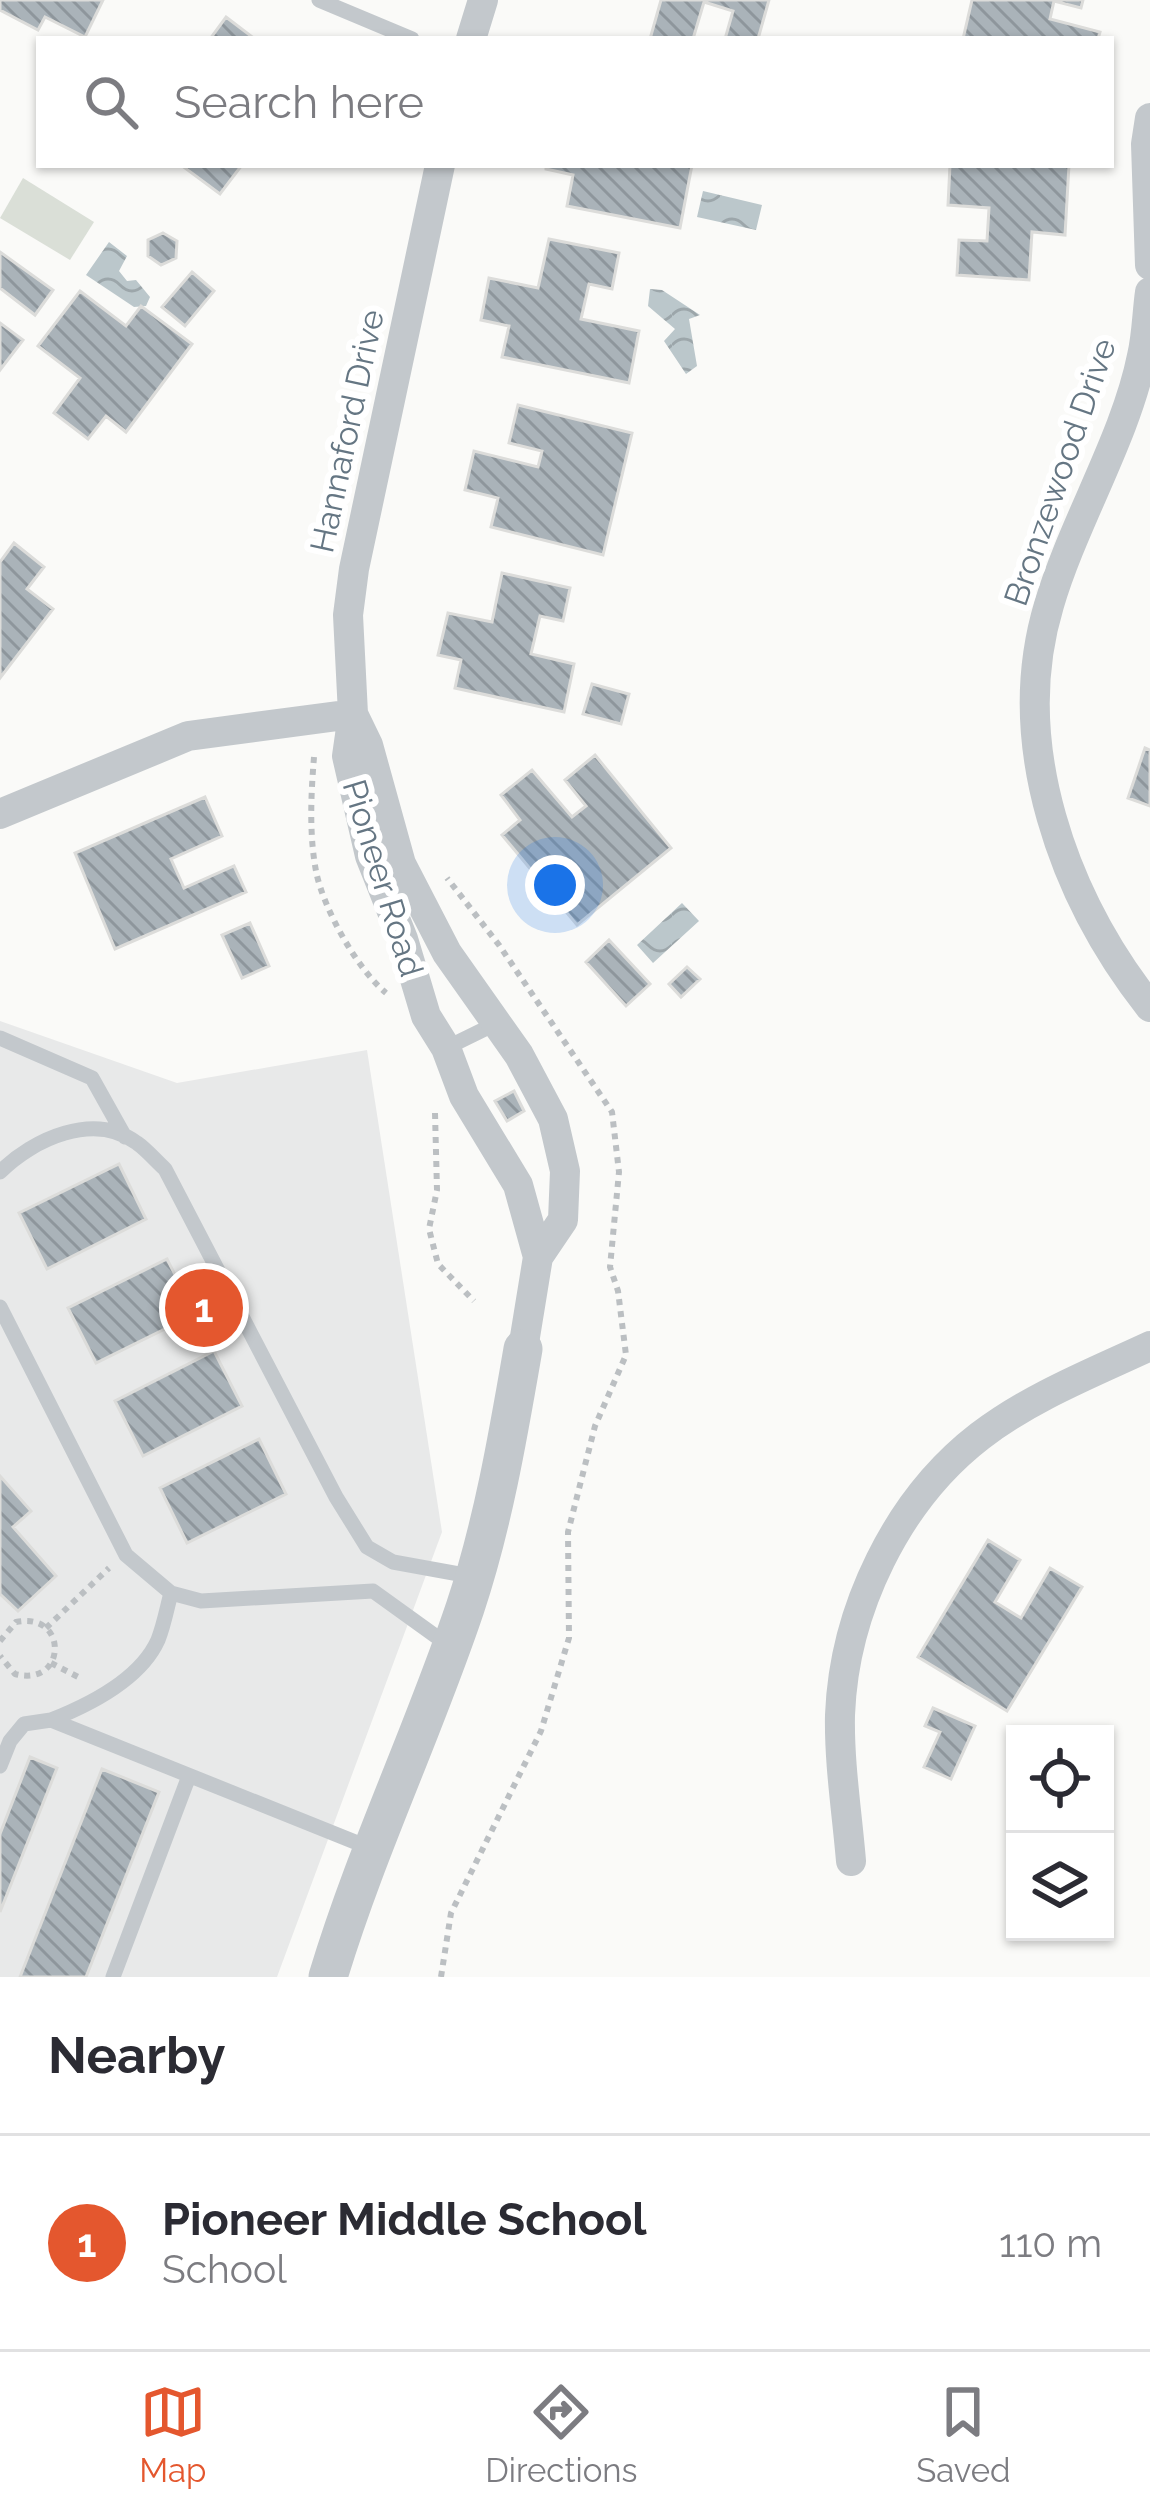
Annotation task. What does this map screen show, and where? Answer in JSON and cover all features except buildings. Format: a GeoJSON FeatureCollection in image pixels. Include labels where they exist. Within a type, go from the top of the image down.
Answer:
{"type":"FeatureCollection","features":[{"type":"Feature","properties":{"kind":"street"},"geometry":{"type":"LineString","coordinates":[[472,36],[483,0]]}},
{"type":"Feature","properties":{"kind":"street"},"geometry":{"type":"LineString","coordinates":[[1150,118],[1145,144],[1150,265]]}},
{"type":"Feature","properties":{"kind":"street","name":"Hannaford Drive"},"geometry":{"type":"LineString","coordinates":[[352,714],[348,637],[354,569],[439,168]]}},
{"type":"Feature","properties":{"kind":"street","name":"Bronzewood Drive"},"geometry":{"type":"LineString","coordinates":[[1150,292],[1142,358],[1048,607],[1036,675],[1042,776],[1061,852],[1113,960],[1150,1007]]}},
{"type":"Feature","properties":{"kind":"street"},"geometry":{"type":"LineString","coordinates":[[0,814],[188,736],[352,714]]}},
{"type":"Feature","properties":{"kind":"street","name":"Pioneer Road"},"geometry":{"type":"LineString","coordinates":[[352,714],[368,745],[401,864],[447,953],[537,1085],[553,1119],[565,1171],[563,1220],[538,1257]]}},
{"type":"Feature","properties":{"kind":"street","name":"Pioneer Road"},"geometry":{"type":"LineString","coordinates":[[328,1977],[370,1847],[473,1576],[501,1474],[538,1257],[518,1185],[464,1096],[446,1048],[426,1016],[404,939],[370,856],[347,756],[352,714]]}},
{"type":"Feature","properties":{"kind":"street"},"geometry":{"type":"LineString","coordinates":[[850,1862],[840,1714],[856,1617],[904,1513],[977,1438],[1040,1396],[1150,1346]]}},
{"type":"Feature","properties":{"kind":"lane"},"geometry":{"type":"LineString","coordinates":[[319,0],[405,36]]}},
{"type":"Feature","properties":{"kind":"lane"},"geometry":{"type":"LineString","coordinates":[[446,1048],[495,1024]]}},
{"type":"Feature","properties":{"kind":"lane"},"geometry":{"type":"LineString","coordinates":[[0,1038],[92,1078],[124,1137]]}},
{"type":"Feature","properties":{"kind":"lane"},"geometry":{"type":"LineString","coordinates":[[0,1172],[43,1138],[108,1131],[134,1140],[165,1169],[336,1497],[367,1547],[393,1562],[473,1576]]}},
{"type":"Feature","properties":{"kind":"lane"},"geometry":{"type":"LineString","coordinates":[[0,1307],[126,1555],[172,1593],[202,1601],[231,1601],[373,1592],[450,1646]]}},
{"type":"Feature","properties":{"kind":"lane"},"geometry":{"type":"LineString","coordinates":[[0,1766],[10,1741],[24,1724],[51,1720],[92,1704],[146,1661],[172,1593]]}},
{"type":"Feature","properties":{"kind":"lane"},"geometry":{"type":"LineString","coordinates":[[51,1720],[370,1847]]}},
{"type":"Feature","properties":{"kind":"lane"},"geometry":{"type":"LineString","coordinates":[[113,1977],[189,1775]]}},
{"type":"Feature","properties":{"kind":"path"},"geometry":{"type":"LineString","coordinates":[[314,748],[310,807],[316,874],[343,936],[369,979],[401,1005]]}},
{"type":"Feature","properties":{"kind":"path"},"geometry":{"type":"LineString","coordinates":[[441,1977],[451,1913],[541,1731],[569,1638],[568,1532],[595,1426],[626,1355],[619,1291],[610,1267],[620,1172],[612,1112],[447,877]]}},
{"type":"Feature","properties":{"kind":"path"},"geometry":{"type":"LineString","coordinates":[[435,1100],[436,1190],[429,1229],[438,1264],[474,1301]]}},
{"type":"Feature","properties":{"kind":"path"},"geometry":{"type":"LineString","coordinates":[[46,1628],[110,1567]]}},
{"type":"Feature","properties":{"kind":"path"},"geometry":{"type":"LineString","coordinates":[[0,1641],[16,1622],[34,1621],[46,1628],[56,1648],[42,1673],[24,1677],[7,1668],[0,1656]]}},
{"type":"Feature","properties":{"kind":"path"},"geometry":{"type":"LineString","coordinates":[[51,1663],[82,1679]]}},
{"type":"Feature","properties":{"kind":"shaded area"},"geometry":{"type":"Polygon","coordinates":[[[23,178],[94,222],[70,260],[0,218],[23,178]]]}},
{"type":"Feature","properties":{"kind":"shaded area"},"geometry":{"type":"Polygon","coordinates":[[[0,1021],[177,1083],[367,1050],[442,1532],[277,1977],[0,1977],[0,1021]]]}},
{"type":"Feature","properties":{"kind":"water"},"geometry":{"type":"Polygon","coordinates":[[[703,191],[762,205],[756,230],[697,217],[703,191]]]}},
{"type":"Feature","properties":{"kind":"water"},"geometry":{"type":"Polygon","coordinates":[[[109,242],[127,256],[119,271],[127,281],[136,280],[150,297],[146,306],[134,307],[86,275],[109,242]]]}},
{"type":"Feature","properties":{"kind":"water"},"geometry":{"type":"Polygon","coordinates":[[[650,289],[662,290],[700,315],[689,319],[697,366],[686,374],[664,341],[675,329],[648,306],[650,289]]]}},
{"type":"Feature","properties":{"kind":"water"},"geometry":{"type":"Polygon","coordinates":[[[682,903],[699,921],[653,963],[637,945],[682,903]]]}},
{"type":"Feature","properties":{"kind":"place","name":"Pioneer Middle School"},"geometry":{"type":"Point","coordinates":[204,1308]}}]}
